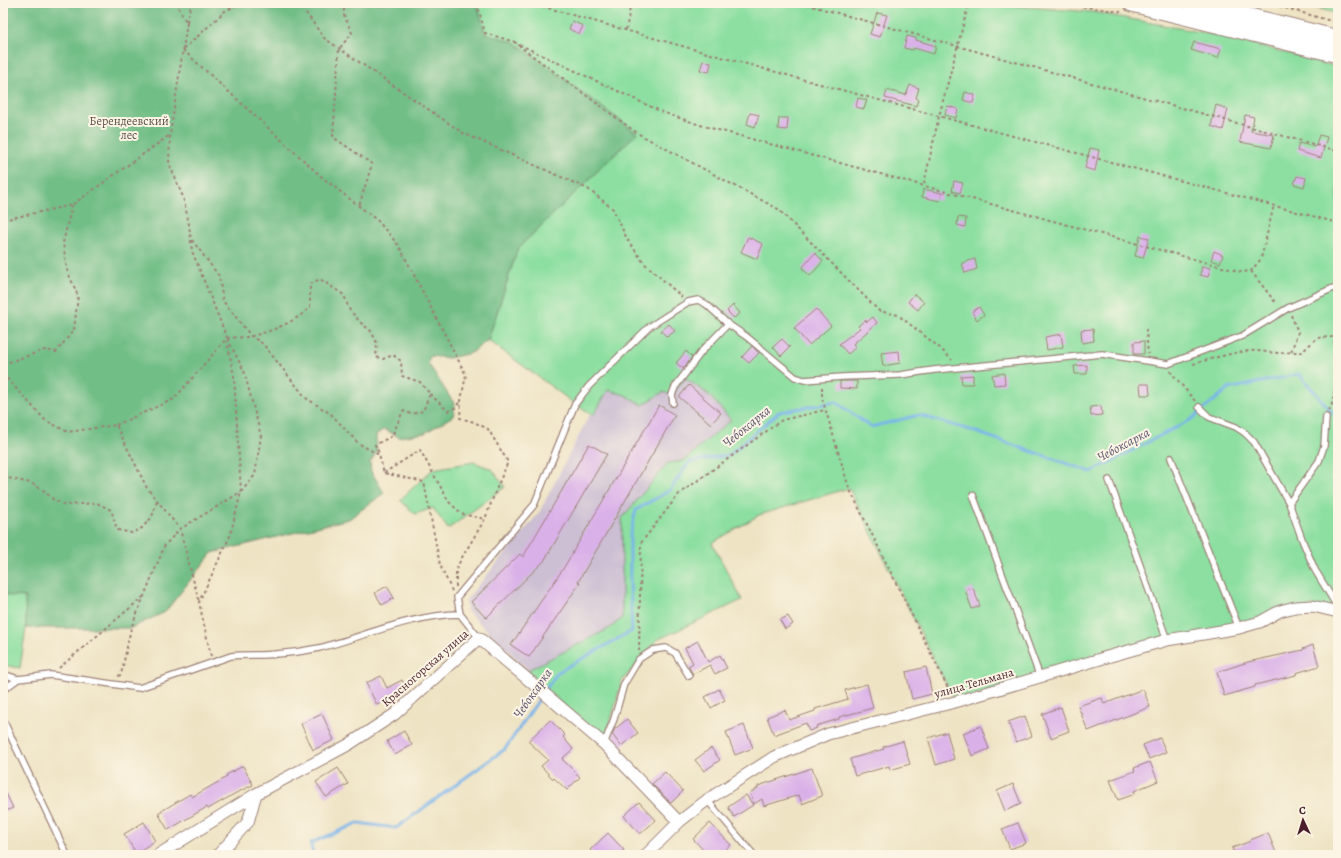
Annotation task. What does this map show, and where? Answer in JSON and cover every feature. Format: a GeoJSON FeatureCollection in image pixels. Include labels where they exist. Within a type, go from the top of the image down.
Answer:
{"type":"FeatureCollection","features":[{"type":"Feature","properties":{"kind":"main road"},"geometry":{"type":"LineString","coordinates":[[1132,3],[1338,54]]}},
{"type":"Feature","properties":{"kind":"main road"},"geometry":{"type":"LineString","coordinates":[[1193,3],[1338,39]]}},
{"type":"Feature","properties":{"kind":"street","name":"улица Тельмана"},"geometry":{"type":"LineString","coordinates":[[646,855],[678,822],[707,800],[774,757],[828,734],[955,702],[1167,640],[1239,628],[1260,622],[1280,611],[1295,607],[1313,606],[1338,612]]}},
{"type":"Feature","properties":{"kind":"street","name":"Красногорская улица"},"geometry":{"type":"LineString","coordinates":[[158,855],[256,794],[348,745],[395,714],[479,638],[604,744],[678,822]]}},
{"type":"Feature","properties":{"kind":"street"},"geometry":{"type":"LineString","coordinates":[[218,855],[248,822],[256,794]]}},
{"type":"Feature","properties":{"kind":"lane"},"geometry":{"type":"LineString","coordinates":[[479,638],[460,614],[458,596],[534,505],[575,404],[589,386],[649,327],[688,302],[698,300],[706,304],[728,324],[747,337],[795,376],[804,380],[900,375],[934,370],[1102,354],[1168,364],[1242,336],[1288,308],[1338,286]]}},
{"type":"Feature","properties":{"kind":"lane"},"geometry":{"type":"LineString","coordinates":[[673,403],[672,395],[675,387],[702,351],[728,324]]}},
{"type":"Feature","properties":{"kind":"lane"},"geometry":{"type":"LineString","coordinates":[[1199,407],[1206,415],[1245,432],[1254,442],[1289,503],[1315,570],[1338,608]]}},
{"type":"Feature","properties":{"kind":"lane"},"geometry":{"type":"LineString","coordinates":[[1289,503],[1319,461],[1324,446],[1326,417]]}},
{"type":"Feature","properties":{"kind":"lane"},"geometry":{"type":"LineString","coordinates":[[1171,458],[1239,628]]}},
{"type":"Feature","properties":{"kind":"lane"},"geometry":{"type":"LineString","coordinates":[[1109,480],[1167,640]]}},
{"type":"Feature","properties":{"kind":"lane"},"geometry":{"type":"LineString","coordinates":[[973,495],[1041,677]]}},
{"type":"Feature","properties":{"kind":"lane"},"geometry":{"type":"LineString","coordinates":[[3,674],[18,679],[50,675],[139,688],[231,656],[244,654],[276,654],[318,648],[396,624],[445,614],[460,614]]}},
{"type":"Feature","properties":{"kind":"lane"},"geometry":{"type":"LineString","coordinates":[[604,744],[614,719],[624,684],[639,660],[653,650],[666,648],[675,653],[689,676]]}},
{"type":"Feature","properties":{"kind":"lane"},"geometry":{"type":"LineString","coordinates":[[3,690],[18,679]]}},
{"type":"Feature","properties":{"kind":"lane"},"geometry":{"type":"LineString","coordinates":[[3,720],[67,855]]}},
{"type":"Feature","properties":{"kind":"lane"},"geometry":{"type":"LineString","coordinates":[[707,800],[754,855]]}},
{"type":"Feature","properties":{"kind":"path"},"geometry":{"type":"LineString","coordinates":[[176,3],[186,23]]}},
{"type":"Feature","properties":{"kind":"path"},"geometry":{"type":"LineString","coordinates":[[115,676],[121,675],[131,628],[165,545],[180,528],[241,492],[255,475],[261,436],[244,371],[227,338],[192,251],[183,197],[169,163],[170,135],[186,23],[191,3]]}},
{"type":"Feature","properties":{"kind":"path"},"geometry":{"type":"LineString","coordinates":[[183,50],[225,11],[243,3]]}},
{"type":"Feature","properties":{"kind":"path"},"geometry":{"type":"LineString","coordinates":[[299,3],[324,38],[463,133],[588,189],[613,209],[627,239],[644,262],[688,302]]}},
{"type":"Feature","properties":{"kind":"path"},"geometry":{"type":"LineString","coordinates":[[346,3],[342,13],[352,33],[339,49],[333,137],[372,164],[359,206]]}},
{"type":"Feature","properties":{"kind":"path"},"geometry":{"type":"LineString","coordinates":[[477,3],[485,33],[514,42],[662,112],[700,125],[1241,272],[1251,271],[1260,259],[1274,205]]}},
{"type":"Feature","properties":{"kind":"path"},"geometry":{"type":"LineString","coordinates":[[531,3],[940,116],[1338,223]]}},
{"type":"Feature","properties":{"kind":"path"},"geometry":{"type":"LineString","coordinates":[[626,30],[631,3]]}},
{"type":"Feature","properties":{"kind":"path"},"geometry":{"type":"LineString","coordinates":[[801,3],[1338,151]]}},
{"type":"Feature","properties":{"kind":"path"},"geometry":{"type":"LineString","coordinates":[[924,185],[957,46],[969,3]]}},
{"type":"Feature","properties":{"kind":"path"},"geometry":{"type":"LineString","coordinates":[[1268,3],[1338,23]]}},
{"type":"Feature","properties":{"kind":"path"},"geometry":{"type":"LineString","coordinates":[[514,42],[637,133],[778,209],[879,311],[898,315],[940,348],[961,368]]}},
{"type":"Feature","properties":{"kind":"path"},"geometry":{"type":"LineString","coordinates":[[183,50],[323,178],[378,222],[399,246],[466,375],[461,400],[460,418],[474,422],[488,429],[508,462],[485,519],[456,570],[455,583],[458,596]]}},
{"type":"Feature","properties":{"kind":"path"},"geometry":{"type":"LineString","coordinates":[[3,220],[72,205],[170,135]]}},
{"type":"Feature","properties":{"kind":"path"},"geometry":{"type":"LineString","coordinates":[[3,364],[45,350],[56,352],[74,330],[78,296],[67,270],[63,243],[72,205]]}},
{"type":"Feature","properties":{"kind":"path"},"geometry":{"type":"LineString","coordinates":[[191,239],[219,276],[223,301],[251,336],[263,344],[306,398],[331,414],[358,443],[379,455]]}},
{"type":"Feature","properties":{"kind":"path"},"geometry":{"type":"LineString","coordinates":[[1251,271],[1275,302]]}},
{"type":"Feature","properties":{"kind":"path"},"geometry":{"type":"LineString","coordinates":[[3,374],[45,420],[68,432],[116,425],[174,399],[227,338],[251,336],[275,328],[302,315],[310,307],[310,284],[320,279],[344,295],[349,309],[360,322],[371,331],[377,343],[376,357],[383,359],[393,355],[397,358],[402,362],[402,376],[420,382],[448,411],[455,408],[461,400]]}},
{"type":"Feature","properties":{"kind":"path"},"geometry":{"type":"LineString","coordinates":[[1288,308],[1298,332],[1291,352]]}},
{"type":"Feature","properties":{"kind":"path"},"geometry":{"type":"LineString","coordinates":[[1146,329],[1148,361]]}},
{"type":"Feature","properties":{"kind":"path"},"geometry":{"type":"LineString","coordinates":[[1192,365],[1212,358],[1249,351],[1281,354],[1302,352],[1317,338],[1332,337],[1338,351]]}},
{"type":"Feature","properties":{"kind":"path"},"geometry":{"type":"LineString","coordinates":[[199,602],[230,536],[241,492],[234,376],[227,338]]}},
{"type":"Feature","properties":{"kind":"path"},"geometry":{"type":"LineString","coordinates":[[1164,370],[1171,371],[1199,407]]}},
{"type":"Feature","properties":{"kind":"path"},"geometry":{"type":"LineString","coordinates":[[1332,404],[1338,371]]}},
{"type":"Feature","properties":{"kind":"path"},"geometry":{"type":"LineString","coordinates":[[823,379],[822,398],[849,488],[955,702]]}},
{"type":"Feature","properties":{"kind":"path"},"geometry":{"type":"LineString","coordinates":[[384,473],[375,445],[392,436],[403,411],[411,414],[423,410],[430,394]]}},
{"type":"Feature","properties":{"kind":"path"},"geometry":{"type":"LineString","coordinates":[[639,660],[641,543],[679,494],[782,420],[825,410]]}},
{"type":"Feature","properties":{"kind":"path"},"geometry":{"type":"LineString","coordinates":[[116,425],[147,488],[180,528],[199,602],[212,662]]}},
{"type":"Feature","properties":{"kind":"path"},"geometry":{"type":"LineString","coordinates":[[384,473],[420,450],[449,502],[462,514],[485,519]]}},
{"type":"Feature","properties":{"kind":"path"},"geometry":{"type":"LineString","coordinates":[[384,473],[424,482],[440,565],[453,593],[458,596]]}},
{"type":"Feature","properties":{"kind":"path"},"geometry":{"type":"LineString","coordinates":[[3,477],[31,483],[42,488],[54,500],[65,505],[97,504],[111,510],[114,515],[114,523],[118,530],[132,533],[142,528],[152,517],[157,500]]}},
{"type":"Feature","properties":{"kind":"path"},"geometry":{"type":"LineString","coordinates":[[50,675],[143,597]]}},
{"type":"Feature","properties":{"kind":"shaded area"},"geometry":{"type":"Polygon","coordinates":[[[685,378],[708,394],[731,420],[683,461],[668,463],[622,518],[622,618],[610,628],[528,670],[467,611],[466,600],[539,513],[590,414],[594,415],[608,390],[625,395],[643,405],[685,378]]]}},
{"type":"Feature","properties":{"kind":"green space","name":"Берендеевский лес"},"geometry":{"type":"Polygon","coordinates":[[[3,3],[477,3],[485,33],[514,42],[637,133],[518,248],[488,340],[471,353],[449,358],[430,356],[428,363],[455,405],[453,416],[425,433],[399,437],[384,429],[376,435],[377,452],[370,462],[371,471],[384,493],[349,519],[212,553],[165,612],[131,628],[26,628],[25,597],[3,595],[3,3]]]}},
{"type":"Feature","properties":{"kind":"green space"},"geometry":{"type":"Polygon","coordinates":[[[477,3],[974,3],[1093,12],[1227,37],[1338,67],[1338,612],[1313,606],[1260,622],[1167,640],[955,702],[849,488],[759,515],[712,543],[742,600],[657,640],[622,681],[604,744],[531,681],[528,670],[610,628],[622,618],[622,518],[668,463],[683,461],[731,420],[708,394],[685,378],[672,395],[663,392],[643,405],[625,395],[608,390],[594,415],[575,404],[488,340],[518,248],[637,133],[514,42],[485,33],[477,3]]]}},
{"type":"Feature","properties":{"kind":"green space"},"geometry":{"type":"Polygon","coordinates":[[[1301,3],[1338,3],[1338,14],[1303,4],[1301,3]]]}},
{"type":"Feature","properties":{"kind":"green space"},"geometry":{"type":"Polygon","coordinates":[[[473,462],[492,469],[505,487],[448,529],[433,508],[415,514],[400,500],[433,469],[473,462]]]}},
{"type":"Feature","properties":{"kind":"green space"},"geometry":{"type":"Polygon","coordinates":[[[3,595],[25,597],[26,628],[20,668],[3,665],[3,595]]]}},
{"type":"Feature","properties":{"kind":"building"},"geometry":{"type":"Polygon","coordinates":[[[877,13],[887,15],[880,37],[870,34],[877,13]]]}},
{"type":"Feature","properties":{"kind":"building"},"geometry":{"type":"Polygon","coordinates":[[[572,21],[583,26],[579,34],[569,29],[572,21]]]}},
{"type":"Feature","properties":{"kind":"building"},"geometry":{"type":"Polygon","coordinates":[[[907,36],[936,46],[934,54],[914,48],[913,50],[904,48],[907,36]]]}},
{"type":"Feature","properties":{"kind":"building"},"geometry":{"type":"Polygon","coordinates":[[[1194,42],[1221,49],[1218,58],[1191,50],[1194,42]]]}},
{"type":"Feature","properties":{"kind":"building"},"geometry":{"type":"Polygon","coordinates":[[[703,61],[711,63],[709,72],[700,70],[703,61]]]}},
{"type":"Feature","properties":{"kind":"building"},"geometry":{"type":"Polygon","coordinates":[[[910,85],[919,88],[916,98],[918,99],[916,106],[885,98],[887,90],[906,95],[910,85]]]}},
{"type":"Feature","properties":{"kind":"building"},"geometry":{"type":"Polygon","coordinates":[[[965,92],[975,95],[973,103],[963,100],[965,92]]]}},
{"type":"Feature","properties":{"kind":"building"},"geometry":{"type":"Polygon","coordinates":[[[858,98],[867,100],[864,109],[856,107],[858,98]]]}},
{"type":"Feature","properties":{"kind":"building"},"geometry":{"type":"Polygon","coordinates":[[[1216,105],[1228,109],[1223,130],[1211,126],[1216,105]]]}},
{"type":"Feature","properties":{"kind":"building"},"geometry":{"type":"Polygon","coordinates":[[[947,106],[958,109],[956,118],[945,115],[947,106]]]}},
{"type":"Feature","properties":{"kind":"building"},"geometry":{"type":"Polygon","coordinates":[[[750,113],[759,115],[755,127],[747,124],[750,113]]]}},
{"type":"Feature","properties":{"kind":"building"},"geometry":{"type":"Polygon","coordinates":[[[1245,115],[1254,117],[1251,131],[1274,135],[1271,148],[1240,142],[1245,115]]]}},
{"type":"Feature","properties":{"kind":"building"},"geometry":{"type":"Polygon","coordinates":[[[779,118],[788,118],[787,130],[778,129],[779,118]]]}},
{"type":"Feature","properties":{"kind":"building"},"geometry":{"type":"Polygon","coordinates":[[[1319,135],[1327,137],[1321,158],[1297,151],[1299,143],[1315,147],[1319,135]]]}},
{"type":"Feature","properties":{"kind":"building"},"geometry":{"type":"Polygon","coordinates":[[[1090,148],[1099,150],[1095,171],[1085,168],[1090,148]]]}},
{"type":"Feature","properties":{"kind":"building"},"geometry":{"type":"Polygon","coordinates":[[[1297,176],[1306,178],[1304,187],[1294,184],[1297,176]]]}},
{"type":"Feature","properties":{"kind":"building"},"geometry":{"type":"Polygon","coordinates":[[[954,181],[963,183],[960,193],[952,191],[954,181]]]}},
{"type":"Feature","properties":{"kind":"building"},"geometry":{"type":"Polygon","coordinates":[[[923,189],[942,193],[940,201],[922,197],[923,189]]]}},
{"type":"Feature","properties":{"kind":"building"},"geometry":{"type":"Polygon","coordinates":[[[958,217],[966,218],[965,227],[957,225],[958,217]]]}},
{"type":"Feature","properties":{"kind":"building"},"geometry":{"type":"Polygon","coordinates":[[[1140,236],[1149,238],[1143,258],[1135,256],[1140,236]]]}},
{"type":"Feature","properties":{"kind":"building"},"geometry":{"type":"Polygon","coordinates":[[[748,237],[763,244],[757,259],[741,252],[748,237]]]}},
{"type":"Feature","properties":{"kind":"building"},"geometry":{"type":"Polygon","coordinates":[[[1214,251],[1223,255],[1220,263],[1211,260],[1214,251]]]}},
{"type":"Feature","properties":{"kind":"building"},"geometry":{"type":"Polygon","coordinates":[[[815,253],[823,261],[810,276],[802,268],[815,253]]]}},
{"type":"Feature","properties":{"kind":"building"},"geometry":{"type":"Polygon","coordinates":[[[975,259],[977,269],[965,273],[962,263],[975,259]]]}},
{"type":"Feature","properties":{"kind":"building"},"geometry":{"type":"Polygon","coordinates":[[[1202,266],[1210,268],[1208,277],[1200,275],[1202,266]]]}},
{"type":"Feature","properties":{"kind":"building"},"geometry":{"type":"Polygon","coordinates":[[[914,294],[924,302],[918,310],[908,302],[914,294]]]}},
{"type":"Feature","properties":{"kind":"building"},"geometry":{"type":"Polygon","coordinates":[[[733,305],[740,313],[734,318],[727,311],[733,305]]]}},
{"type":"Feature","properties":{"kind":"building"},"geometry":{"type":"Polygon","coordinates":[[[979,307],[984,315],[977,320],[972,312],[979,307]]]}},
{"type":"Feature","properties":{"kind":"building"},"geometry":{"type":"Polygon","coordinates":[[[816,309],[831,326],[809,345],[794,328],[816,309]]]}},
{"type":"Feature","properties":{"kind":"building"},"geometry":{"type":"Polygon","coordinates":[[[873,317],[877,323],[853,344],[856,347],[848,354],[839,344],[860,328],[858,326],[865,320],[867,322],[873,317]]]}},
{"type":"Feature","properties":{"kind":"building"},"geometry":{"type":"Polygon","coordinates":[[[669,324],[675,331],[667,337],[661,331],[669,324]]]}},
{"type":"Feature","properties":{"kind":"building"},"geometry":{"type":"Polygon","coordinates":[[[1093,329],[1094,341],[1082,343],[1081,330],[1093,329]]]}},
{"type":"Feature","properties":{"kind":"building"},"geometry":{"type":"Polygon","coordinates":[[[1061,334],[1063,347],[1047,350],[1045,337],[1061,334]]]}},
{"type":"Feature","properties":{"kind":"building"},"geometry":{"type":"Polygon","coordinates":[[[782,339],[790,347],[781,356],[773,347],[782,339]]]}},
{"type":"Feature","properties":{"kind":"building"},"geometry":{"type":"Polygon","coordinates":[[[1144,341],[1144,354],[1134,354],[1134,342],[1144,341]]]}},
{"type":"Feature","properties":{"kind":"building"},"geometry":{"type":"Polygon","coordinates":[[[752,346],[759,353],[749,363],[742,357],[752,346]]]}},
{"type":"Feature","properties":{"kind":"building"},"geometry":{"type":"Polygon","coordinates":[[[686,351],[692,357],[684,369],[676,363],[686,351]]]}},
{"type":"Feature","properties":{"kind":"building"},"geometry":{"type":"Polygon","coordinates":[[[899,351],[900,363],[883,366],[881,353],[899,351]]]}},
{"type":"Feature","properties":{"kind":"building"},"geometry":{"type":"Polygon","coordinates":[[[1087,365],[1087,374],[1075,374],[1074,366],[1087,365]]]}},
{"type":"Feature","properties":{"kind":"building"},"geometry":{"type":"Polygon","coordinates":[[[1004,373],[1005,384],[994,385],[992,375],[1004,373]]]}},
{"type":"Feature","properties":{"kind":"building"},"geometry":{"type":"Polygon","coordinates":[[[973,375],[973,384],[962,384],[961,376],[973,375]]]}},
{"type":"Feature","properties":{"kind":"building"},"geometry":{"type":"Polygon","coordinates":[[[840,381],[857,381],[857,389],[840,388],[840,381]]]}},
{"type":"Feature","properties":{"kind":"building"},"geometry":{"type":"Polygon","coordinates":[[[1140,384],[1149,384],[1150,395],[1141,395],[1140,384]]]}},
{"type":"Feature","properties":{"kind":"building"},"geometry":{"type":"Polygon","coordinates":[[[689,385],[721,413],[711,424],[679,397],[689,385]]]}},
{"type":"Feature","properties":{"kind":"building"},"geometry":{"type":"Polygon","coordinates":[[[659,405],[675,415],[578,582],[580,583],[529,657],[511,645],[563,569],[659,405]]]}},
{"type":"Feature","properties":{"kind":"building"},"geometry":{"type":"Polygon","coordinates":[[[1101,406],[1102,415],[1091,416],[1090,407],[1101,406]]]}},
{"type":"Feature","properties":{"kind":"building"},"geometry":{"type":"Polygon","coordinates":[[[589,444],[607,454],[544,561],[486,618],[471,602],[520,554],[523,557],[589,444]]]}},
{"type":"Feature","properties":{"kind":"building"},"geometry":{"type":"Polygon","coordinates":[[[387,586],[394,598],[382,605],[375,593],[387,586]]]}},
{"type":"Feature","properties":{"kind":"building"},"geometry":{"type":"Polygon","coordinates":[[[973,588],[980,606],[972,609],[965,590],[973,588]]]}},
{"type":"Feature","properties":{"kind":"building"},"geometry":{"type":"Polygon","coordinates":[[[788,616],[793,624],[785,629],[780,620],[788,616]]]}},
{"type":"Feature","properties":{"kind":"building"},"geometry":{"type":"Polygon","coordinates":[[[698,641],[708,662],[720,655],[727,668],[715,674],[710,665],[693,674],[688,666],[693,663],[685,648],[698,641]]]}},
{"type":"Feature","properties":{"kind":"building"},"geometry":{"type":"Polygon","coordinates":[[[1313,645],[1319,666],[1296,673],[1296,675],[1255,685],[1255,687],[1224,696],[1217,672],[1248,662],[1303,650],[1313,645]]]}},
{"type":"Feature","properties":{"kind":"building"},"geometry":{"type":"Polygon","coordinates":[[[926,667],[932,694],[912,699],[906,672],[926,667]]]}},
{"type":"Feature","properties":{"kind":"building"},"geometry":{"type":"Polygon","coordinates":[[[381,676],[387,688],[402,680],[407,689],[377,705],[366,683],[381,676]]]}},
{"type":"Feature","properties":{"kind":"building"},"geometry":{"type":"Polygon","coordinates":[[[867,684],[873,708],[839,717],[839,719],[816,726],[817,728],[809,731],[806,723],[774,735],[767,717],[785,710],[789,720],[815,711],[815,709],[848,699],[845,690],[867,684]]]}},
{"type":"Feature","properties":{"kind":"building"},"geometry":{"type":"Polygon","coordinates":[[[719,689],[725,700],[711,708],[705,697],[719,689]]]}},
{"type":"Feature","properties":{"kind":"building"},"geometry":{"type":"Polygon","coordinates":[[[1143,689],[1150,707],[1088,731],[1078,706],[1102,698],[1104,704],[1143,689]]]}},
{"type":"Feature","properties":{"kind":"building"},"geometry":{"type":"Polygon","coordinates":[[[1061,707],[1069,731],[1051,738],[1042,714],[1061,707]]]}},
{"type":"Feature","properties":{"kind":"building"},"geometry":{"type":"Polygon","coordinates":[[[322,714],[334,740],[313,750],[301,724],[322,714]]]}},
{"type":"Feature","properties":{"kind":"building"},"geometry":{"type":"Polygon","coordinates":[[[1025,716],[1032,736],[1016,742],[1008,722],[1025,716]]]}},
{"type":"Feature","properties":{"kind":"building"},"geometry":{"type":"Polygon","coordinates":[[[627,719],[638,733],[621,746],[612,734],[615,729],[627,719]]]}},
{"type":"Feature","properties":{"kind":"building"},"geometry":{"type":"Polygon","coordinates":[[[550,720],[565,735],[563,737],[573,749],[562,759],[580,777],[567,790],[554,778],[553,779],[541,766],[548,760],[528,741],[550,720]]]}},
{"type":"Feature","properties":{"kind":"building"},"geometry":{"type":"Polygon","coordinates":[[[744,725],[753,748],[735,755],[726,732],[744,725]]]}},
{"type":"Feature","properties":{"kind":"building"},"geometry":{"type":"Polygon","coordinates":[[[981,726],[989,749],[972,756],[963,733],[981,726]]]}},
{"type":"Feature","properties":{"kind":"building"},"geometry":{"type":"Polygon","coordinates":[[[404,731],[412,745],[395,755],[387,741],[404,731]]]}},
{"type":"Feature","properties":{"kind":"building"},"geometry":{"type":"Polygon","coordinates":[[[947,732],[954,759],[936,765],[928,738],[947,732]]]}},
{"type":"Feature","properties":{"kind":"building"},"geometry":{"type":"Polygon","coordinates":[[[1160,738],[1166,752],[1149,759],[1143,745],[1160,738]]]}},
{"type":"Feature","properties":{"kind":"building"},"geometry":{"type":"Polygon","coordinates":[[[903,741],[910,764],[890,770],[889,766],[855,776],[850,759],[884,749],[883,747],[903,741]]]}},
{"type":"Feature","properties":{"kind":"building"},"geometry":{"type":"Polygon","coordinates":[[[711,748],[720,760],[704,771],[695,760],[711,748]]]}},
{"type":"Feature","properties":{"kind":"building"},"geometry":{"type":"Polygon","coordinates":[[[1150,762],[1158,781],[1134,791],[1135,794],[1118,800],[1110,780],[1135,771],[1134,768],[1150,762]]]}},
{"type":"Feature","properties":{"kind":"building"},"geometry":{"type":"Polygon","coordinates":[[[243,766],[253,785],[208,809],[207,807],[168,830],[158,813],[190,794],[192,797],[243,766]]]}},
{"type":"Feature","properties":{"kind":"building"},"geometry":{"type":"Polygon","coordinates":[[[338,768],[348,784],[326,797],[316,782],[338,768]]]}},
{"type":"Feature","properties":{"kind":"building"},"geometry":{"type":"Polygon","coordinates":[[[812,768],[822,796],[802,804],[799,795],[764,806],[762,799],[754,804],[750,793],[758,788],[758,786],[812,768]]]}},
{"type":"Feature","properties":{"kind":"building"},"geometry":{"type":"Polygon","coordinates":[[[665,772],[683,791],[671,803],[652,784],[665,772]]]}},
{"type":"Feature","properties":{"kind":"building"},"geometry":{"type":"Polygon","coordinates":[[[1013,784],[1021,804],[1005,811],[997,791],[1013,784]]]}},
{"type":"Feature","properties":{"kind":"building"},"geometry":{"type":"Polygon","coordinates":[[[3,787],[13,808],[3,812],[3,787]]]}},
{"type":"Feature","properties":{"kind":"building"},"geometry":{"type":"Polygon","coordinates":[[[746,795],[753,805],[734,817],[728,807],[746,795]]]}},
{"type":"Feature","properties":{"kind":"building"},"geometry":{"type":"Polygon","coordinates":[[[639,802],[656,820],[640,834],[624,816],[639,802]]]}},
{"type":"Feature","properties":{"kind":"building"},"geometry":{"type":"Polygon","coordinates":[[[144,822],[155,841],[136,853],[124,834],[144,822]]]}},
{"type":"Feature","properties":{"kind":"building"},"geometry":{"type":"Polygon","coordinates":[[[710,823],[731,845],[720,855],[708,855],[693,839],[710,823]]]}},
{"type":"Feature","properties":{"kind":"building"},"geometry":{"type":"Polygon","coordinates":[[[1018,823],[1026,843],[1010,849],[1002,829],[1018,823]]]}},
{"type":"Feature","properties":{"kind":"building"},"geometry":{"type":"Polygon","coordinates":[[[608,833],[624,850],[618,855],[595,855],[590,850],[608,833]]]}},
{"type":"Feature","properties":{"kind":"building"},"geometry":{"type":"Polygon","coordinates":[[[1268,833],[1277,855],[1235,855],[1232,848],[1268,833]]]}},
{"type":"Feature","properties":{"kind":"waterway","name":"Чебоксарка"},"geometry":{"type":"LineString","coordinates":[[545,690],[558,672],[632,631],[630,535],[636,510],[670,490],[689,462],[729,455],[779,412],[836,402],[871,427],[919,415],[970,430],[1091,472],[1192,419],[1228,389],[1299,374],[1338,419]]}},
{"type":"Feature","properties":{"kind":"waterway","name":"Чебоксарка"},"geometry":{"type":"LineString","coordinates":[[313,855],[311,843],[358,823],[396,828],[505,749],[542,695]]}}]}
